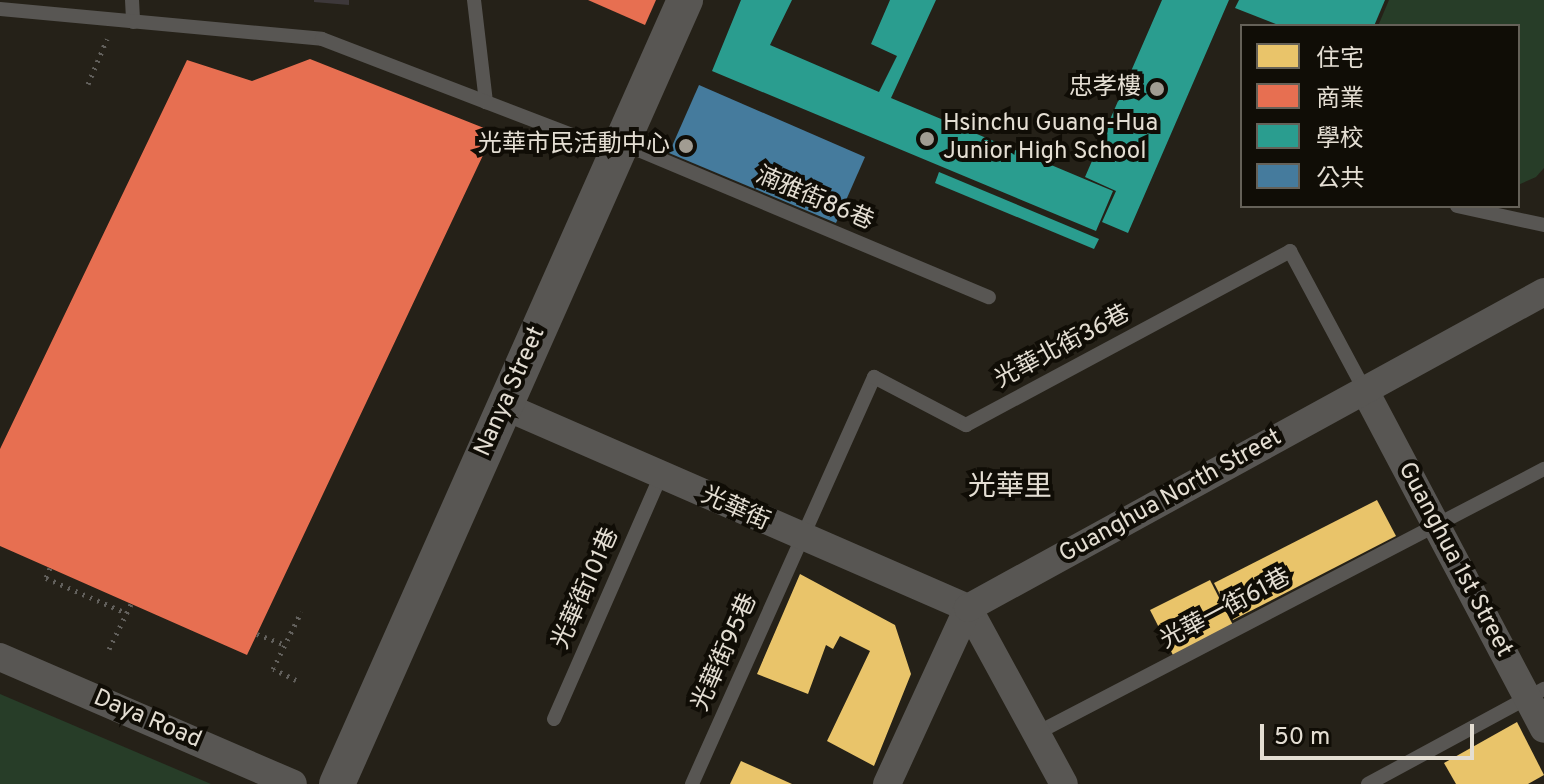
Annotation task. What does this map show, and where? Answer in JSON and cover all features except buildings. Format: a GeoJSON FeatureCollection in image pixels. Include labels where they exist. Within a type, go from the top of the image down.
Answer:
{"type":"FeatureCollection","features":[{"type":"Feature","properties":{"kind":"street","name":"Nanya Street"},"geometry":{"type":"LineString","coordinates":[[337,784],[685,0]]}},
{"type":"Feature","properties":{"kind":"street","name":"Guanghua North Street"},"geometry":{"type":"LineString","coordinates":[[968,608],[1544,292]]}},
{"type":"Feature","properties":{"kind":"street","name":"Guanghua 1st Street"},"geometry":{"type":"LineString","coordinates":[[1365,391],[1436,525],[1536,694],[1544,729]]}},
{"type":"Feature","properties":{"kind":"street","name":"光華街"},"geometry":{"type":"LineString","coordinates":[[504,406],[800,540],[968,608]]}},
{"type":"Feature","properties":{"kind":"street"},"geometry":{"type":"LineString","coordinates":[[968,608],[1064,784]]}},
{"type":"Feature","properties":{"kind":"street"},"geometry":{"type":"LineString","coordinates":[[887,784],[968,608]]}},
{"type":"Feature","properties":{"kind":"street","name":"Daya Road"},"geometry":{"type":"LineString","coordinates":[[0,657],[293,784]]}},
{"type":"Feature","properties":{"kind":"lane"},"geometry":{"type":"LineString","coordinates":[[132,0],[133,22]]}},
{"type":"Feature","properties":{"kind":"lane"},"geometry":{"type":"LineString","coordinates":[[474,0],[486,102]]}},
{"type":"Feature","properties":{"kind":"lane","name":"湳雅街86巷"},"geometry":{"type":"LineString","coordinates":[[0,9],[322,39],[486,102],[620,147],[989,297]]}},
{"type":"Feature","properties":{"kind":"lane"},"geometry":{"type":"LineString","coordinates":[[1466,208],[1544,225]]}},
{"type":"Feature","properties":{"kind":"lane","name":"光華北街36巷"},"geometry":{"type":"LineString","coordinates":[[800,540],[874,377],[966,425],[1290,251],[1365,391]]}},
{"type":"Feature","properties":{"kind":"lane","name":"光華一街61巷"},"geometry":{"type":"LineString","coordinates":[[1037,733],[1544,469]]}},
{"type":"Feature","properties":{"kind":"lane","name":"光華街101巷"},"geometry":{"type":"LineString","coordinates":[[554,719],[660,477]]}},
{"type":"Feature","properties":{"kind":"lane","name":"光華街95巷"},"geometry":{"type":"LineString","coordinates":[[692,784],[800,540]]}},
{"type":"Feature","properties":{"kind":"lane"},"geometry":{"type":"LineString","coordinates":[[1368,784],[1536,694]]}},
{"type":"Feature","properties":{"kind":"path"},"geometry":{"type":"LineString","coordinates":[[88,84],[109,34],[133,22]]}},
{"type":"Feature","properties":{"kind":"path"},"geometry":{"type":"LineString","coordinates":[[50,568],[46,578],[126,613]]}},
{"type":"Feature","properties":{"kind":"path"},"geometry":{"type":"LineString","coordinates":[[109,649],[131,604]]}},
{"type":"Feature","properties":{"kind":"path"},"geometry":{"type":"LineString","coordinates":[[296,680],[273,669],[301,612]]}},
{"type":"Feature","properties":{"kind":"path"},"geometry":{"type":"LineString","coordinates":[[257,634],[285,645]]}},
{"type":"Feature","properties":{"kind":"green space"},"geometry":{"type":"Polygon","coordinates":[[[1389,0],[1544,0],[1544,168],[1536,177],[1520,184],[1520,24],[1379,24],[1389,0]]]}},
{"type":"Feature","properties":{"kind":"green space"},"geometry":{"type":"Polygon","coordinates":[[[0,694],[211,784],[0,784],[0,694]]]}},
{"type":"Feature","properties":{"kind":"place","name":"忠孝樓"},"geometry":{"type":"Point","coordinates":[1157,89]}},
{"type":"Feature","properties":{"kind":"place","name":"Hsinchu Guang-Hua Junior High School"},"geometry":{"type":"Point","coordinates":[927,139]}},
{"type":"Feature","properties":{"kind":"place","name":"光華市民活動中心"},"geometry":{"type":"Point","coordinates":[686,146]}},
{"type":"Feature","properties":{"kind":"district","name":"光華里"},"geometry":{"type":"Point","coordinates":[1010,488]}}]}
